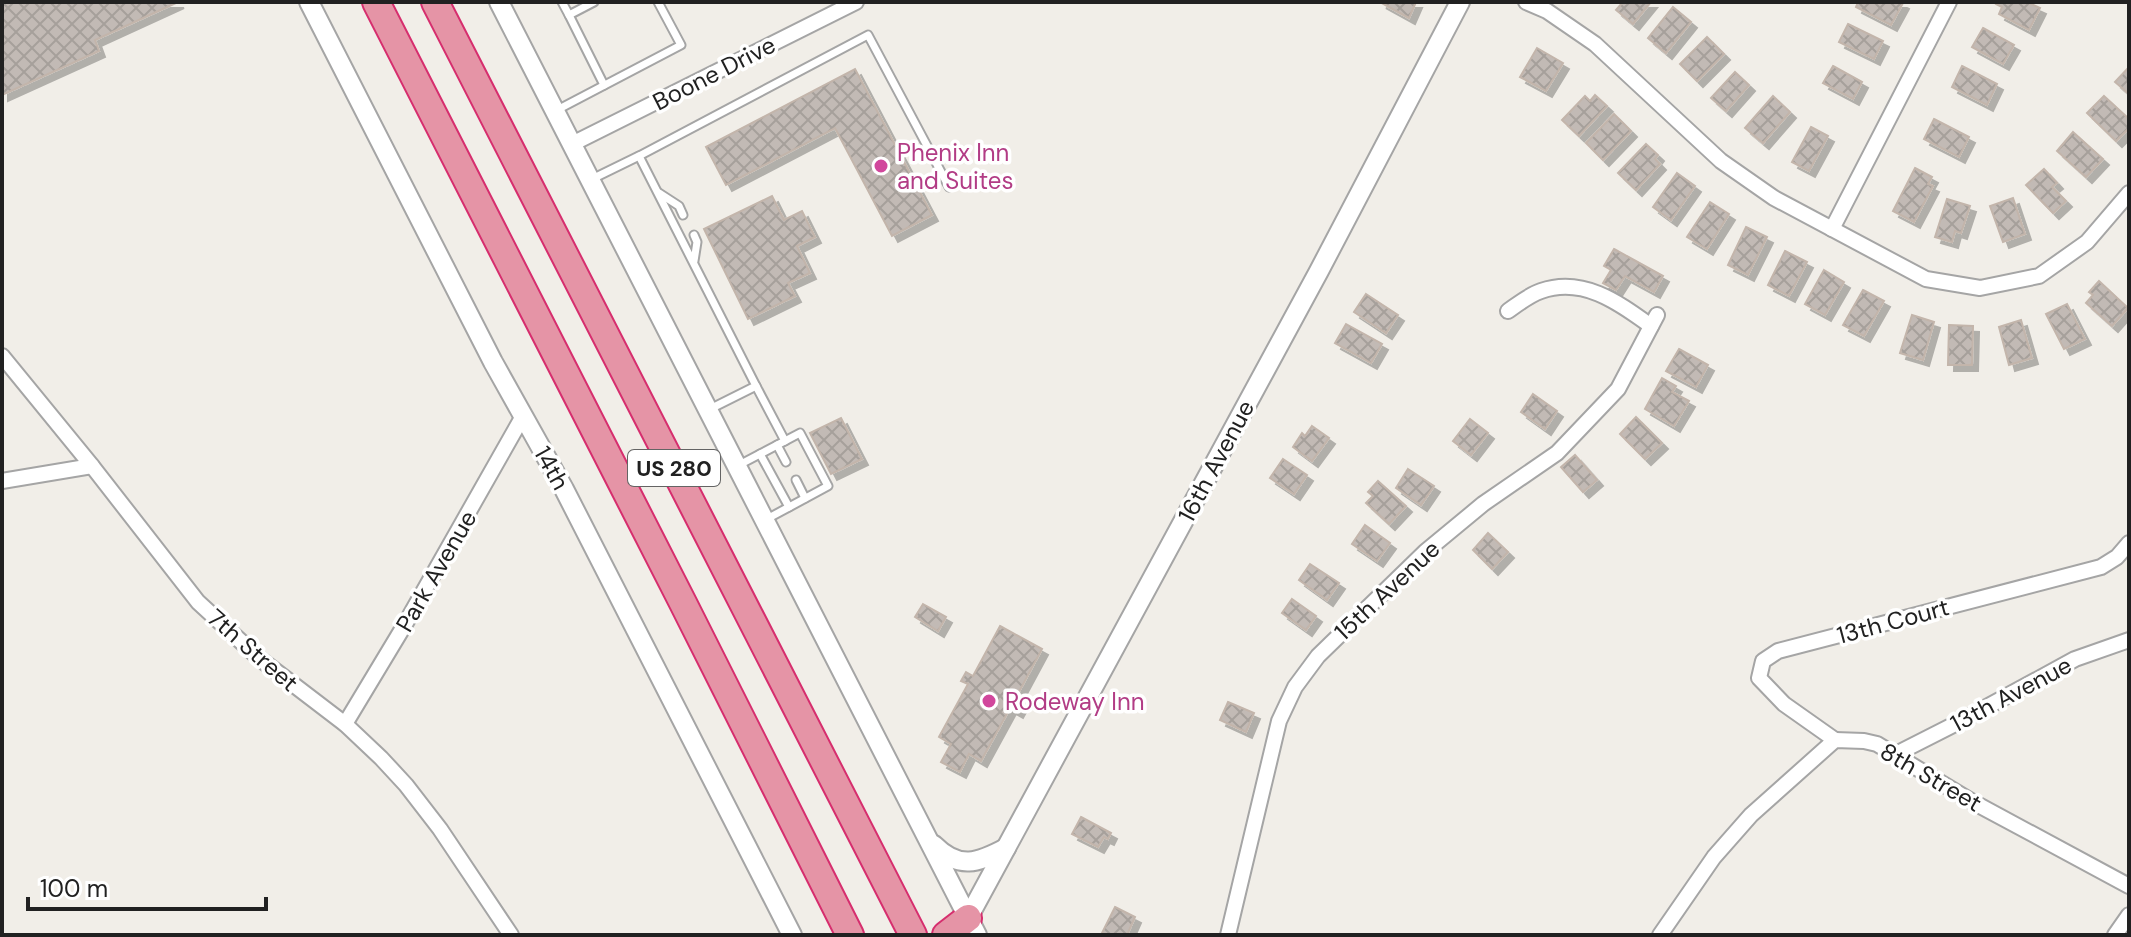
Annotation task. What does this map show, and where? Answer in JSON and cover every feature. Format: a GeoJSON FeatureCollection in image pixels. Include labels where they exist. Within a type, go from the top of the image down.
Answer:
{"type":"FeatureCollection","features":[{"type":"Feature","properties":{"kind":"highway","name":"US 280"},"geometry":{"type":"LineString","coordinates":[[376,2],[850,935]]}},
{"type":"Feature","properties":{"kind":"highway","name":"US 280"},"geometry":{"type":"LineString","coordinates":[[435,2],[913,930]]}},
{"type":"Feature","properties":{"kind":"highway"},"geometry":{"type":"LineString","coordinates":[[946,935],[970,929]]}},
{"type":"Feature","properties":{"kind":"street","name":"14th"},"geometry":{"type":"LineString","coordinates":[[309,2],[486,348],[564,489],[792,935]]}},
{"type":"Feature","properties":{"kind":"street"},"geometry":{"type":"LineString","coordinates":[[499,2],[927,838],[970,929]]}},
{"type":"Feature","properties":{"kind":"street","name":"Boone Drive"},"geometry":{"type":"LineString","coordinates":[[572,144],[856,2]]}},
{"type":"Feature","properties":{"kind":"street","name":"16th Avenue"},"geometry":{"type":"LineString","coordinates":[[970,929],[1006,848],[1319,271],[1460,2]]}},
{"type":"Feature","properties":{"kind":"street"},"geometry":{"type":"LineString","coordinates":[[1526,2],[1547,11],[1595,44],[1721,161],[1774,198],[1926,279],[1980,288],[2039,276],[2087,242],[2129,193]]}},
{"type":"Feature","properties":{"kind":"street"},"geometry":{"type":"LineString","coordinates":[[1832,229],[1949,2]]}},
{"type":"Feature","properties":{"kind":"street","name":"15th Avenue"},"geometry":{"type":"LineString","coordinates":[[1228,935],[1279,721],[1295,687],[1318,656],[1425,552],[1483,504],[1557,453],[1618,389],[1654,320],[1611,298],[1576,288],[1540,291],[1508,311]]}},
{"type":"Feature","properties":{"kind":"street","name":"7th Street"},"geometry":{"type":"LineString","coordinates":[[2,356],[198,602],[260,659],[345,724],[406,785],[440,829],[511,935]]}},
{"type":"Feature","properties":{"kind":"street","name":"Park Avenue"},"geometry":{"type":"LineString","coordinates":[[345,724],[523,416]]}},
{"type":"Feature","properties":{"kind":"street"},"geometry":{"type":"LineString","coordinates":[[2,481],[92,466]]}},
{"type":"Feature","properties":{"kind":"street","name":"13th Court"},"geometry":{"type":"LineString","coordinates":[[1835,740],[1770,691],[1759,678],[1763,661],[1778,651],[2101,567],[2117,557],[2129,543]]}},
{"type":"Feature","properties":{"kind":"street","name":"13th Avenue"},"geometry":{"type":"LineString","coordinates":[[1896,754],[2075,659],[2129,640]]}},
{"type":"Feature","properties":{"kind":"street"},"geometry":{"type":"LineString","coordinates":[[1660,935],[1714,857],[1751,815],[1835,740]]}},
{"type":"Feature","properties":{"kind":"street","name":"8th Street"},"geometry":{"type":"LineString","coordinates":[[1835,740],[1877,744],[1971,801],[2129,886]]}},
{"type":"Feature","properties":{"kind":"street"},"geometry":{"type":"LineString","coordinates":[[927,838],[947,857],[964,862],[981,860],[1006,848]]}},
{"type":"Feature","properties":{"kind":"street"},"geometry":{"type":"LineString","coordinates":[[2115,935],[2129,915]]}},
{"type":"Feature","properties":{"kind":"lane"},"geometry":{"type":"LineString","coordinates":[[562,2],[604,85]]}},
{"type":"Feature","properties":{"kind":"lane"},"geometry":{"type":"LineString","coordinates":[[569,15],[594,2]]}},
{"type":"Feature","properties":{"kind":"lane"},"geometry":{"type":"LineString","coordinates":[[555,111],[681,45],[658,2]]}},
{"type":"Feature","properties":{"kind":"lane"},"geometry":{"type":"LineString","coordinates":[[590,179],[868,35],[949,187]]}},
{"type":"Feature","properties":{"kind":"lane"},"geometry":{"type":"LineString","coordinates":[[639,156],[756,386],[786,462]]}},
{"type":"Feature","properties":{"kind":"lane"},"geometry":{"type":"LineString","coordinates":[[657,192],[679,206],[683,215]]}},
{"type":"Feature","properties":{"kind":"lane"},"geometry":{"type":"LineString","coordinates":[[693,263],[697,242],[694,235]]}},
{"type":"Feature","properties":{"kind":"lane"},"geometry":{"type":"LineString","coordinates":[[708,410],[756,386]]}},
{"type":"Feature","properties":{"kind":"lane"},"geometry":{"type":"LineString","coordinates":[[737,466],[800,433],[828,486],[764,520]]}},
{"type":"Feature","properties":{"kind":"lane"},"geometry":{"type":"LineString","coordinates":[[760,454],[789,507]]}},
{"type":"Feature","properties":{"kind":"lane"},"geometry":{"type":"LineString","coordinates":[[796,480],[805,498]]}},
{"type":"Feature","properties":{"kind":"building"},"geometry":{"type":"Polygon","coordinates":[[[2,2],[178,2],[95,40],[99,51],[2,95],[2,2]]]}},
{"type":"Feature","properties":{"kind":"building"},"geometry":{"type":"Polygon","coordinates":[[[1380,2],[1416,2],[1409,18],[1380,2]]]}},
{"type":"Feature","properties":{"kind":"building"},"geometry":{"type":"Polygon","coordinates":[[[1623,2],[1651,2],[1633,24],[1616,10],[1623,2]]]}},
{"type":"Feature","properties":{"kind":"building"},"geometry":{"type":"Polygon","coordinates":[[[1858,2],[1903,3],[1891,25],[1856,7],[1858,2]]]}},
{"type":"Feature","properties":{"kind":"building"},"geometry":{"type":"Polygon","coordinates":[[[1997,2],[2027,2],[2040,8],[2029,30],[1999,14],[2002,7],[1997,2]]]}},
{"type":"Feature","properties":{"kind":"building"},"geometry":{"type":"Polygon","coordinates":[[[1673,7],[1691,22],[1666,53],[1648,38],[1673,7]]]}},
{"type":"Feature","properties":{"kind":"building"},"geometry":{"type":"Polygon","coordinates":[[[1848,24],[1883,41],[1874,59],[1839,42],[1848,24]]]}},
{"type":"Feature","properties":{"kind":"building"},"geometry":{"type":"Polygon","coordinates":[[[1983,28],[2014,45],[2003,64],[1972,47],[1983,28]]]}},
{"type":"Feature","properties":{"kind":"building"},"geometry":{"type":"Polygon","coordinates":[[[1707,37],[1724,54],[1697,81],[1680,64],[1707,37]]]}},
{"type":"Feature","properties":{"kind":"building"},"geometry":{"type":"Polygon","coordinates":[[[1537,48],[1563,63],[1546,91],[1520,77],[1537,48]]]}},
{"type":"Feature","properties":{"kind":"building"},"geometry":{"type":"Polygon","coordinates":[[[1833,66],[1862,82],[1853,99],[1823,83],[1833,66]]]}},
{"type":"Feature","properties":{"kind":"building"},"geometry":{"type":"Polygon","coordinates":[[[1962,66],[1997,84],[1987,105],[1952,87],[1962,66]]]}},
{"type":"Feature","properties":{"kind":"building"},"geometry":{"type":"Polygon","coordinates":[[[2129,67],[2129,94],[2115,82],[2129,67]]]}},
{"type":"Feature","properties":{"kind":"building","name":"Phenix Inn and Suites"},"geometry":{"type":"Polygon","coordinates":[[[855,69],[932,215],[892,236],[835,128],[726,185],[706,147],[855,69]]]}},
{"type":"Feature","properties":{"kind":"building"},"geometry":{"type":"Polygon","coordinates":[[[1735,72],[1749,85],[1726,111],[1711,98],[1735,72]]]}},
{"type":"Feature","properties":{"kind":"building"},"geometry":{"type":"Polygon","coordinates":[[[1595,95],[1607,106],[1579,136],[1562,120],[1585,96],[1590,101],[1595,95]]]}},
{"type":"Feature","properties":{"kind":"building"},"geometry":{"type":"Polygon","coordinates":[[[1773,96],[1790,112],[1763,143],[1745,128],[1773,96]]]}},
{"type":"Feature","properties":{"kind":"building"},"geometry":{"type":"Polygon","coordinates":[[[2104,96],[2129,119],[2129,128],[2116,141],[2087,113],[2104,96]]]}},
{"type":"Feature","properties":{"kind":"building"},"geometry":{"type":"Polygon","coordinates":[[[1614,114],[1631,131],[1603,160],[1586,143],[1614,114]]]}},
{"type":"Feature","properties":{"kind":"building"},"geometry":{"type":"Polygon","coordinates":[[[1934,119],[1969,137],[1959,157],[1924,139],[1934,119]]]}},
{"type":"Feature","properties":{"kind":"building"},"geometry":{"type":"Polygon","coordinates":[[[1811,127],[1828,136],[1809,171],[1792,162],[1811,127]]]}},
{"type":"Feature","properties":{"kind":"building"},"geometry":{"type":"Polygon","coordinates":[[[2073,132],[2103,159],[2086,177],[2057,151],[2073,132]]]}},
{"type":"Feature","properties":{"kind":"building"},"geometry":{"type":"Polygon","coordinates":[[[1646,144],[1658,155],[1655,159],[1660,164],[1636,190],[1618,173],[1646,144]]]}},
{"type":"Feature","properties":{"kind":"building"},"geometry":{"type":"Polygon","coordinates":[[[1915,168],[1932,177],[1928,184],[1933,186],[1914,222],[1893,211],[1915,168]]]}},
{"type":"Feature","properties":{"kind":"building"},"geometry":{"type":"Polygon","coordinates":[[[2044,169],[2057,183],[2052,187],[2066,201],[2053,213],[2026,185],[2044,169]]]}},
{"type":"Feature","properties":{"kind":"building"},"geometry":{"type":"Polygon","coordinates":[[[1677,173],[1695,186],[1671,220],[1653,207],[1677,173]]]}},
{"type":"Feature","properties":{"kind":"building"},"geometry":{"type":"Polygon","coordinates":[[[772,196],[784,220],[802,211],[815,237],[797,246],[810,273],[788,283],[795,296],[748,319],[704,229],[772,196]]]}},
{"type":"Feature","properties":{"kind":"building"},"geometry":{"type":"Polygon","coordinates":[[[2013,198],[2025,234],[2003,242],[1990,206],[2013,198]]]}},
{"type":"Feature","properties":{"kind":"building"},"geometry":{"type":"Polygon","coordinates":[[[1947,199],[1970,206],[1961,233],[1955,231],[1952,242],[1935,237],[1947,199]]]}},
{"type":"Feature","properties":{"kind":"building"},"geometry":{"type":"Polygon","coordinates":[[[1710,202],[1729,214],[1707,249],[1687,237],[1710,202]]]}},
{"type":"Feature","properties":{"kind":"building"},"geometry":{"type":"Polygon","coordinates":[[[1746,227],[1767,237],[1748,275],[1728,265],[1746,227]]]}},
{"type":"Feature","properties":{"kind":"building"},"geometry":{"type":"Polygon","coordinates":[[[1614,249],[1663,276],[1654,292],[1625,276],[1616,290],[1603,283],[1611,270],[1604,266],[1614,249]]]}},
{"type":"Feature","properties":{"kind":"building"},"geometry":{"type":"Polygon","coordinates":[[[1785,251],[1807,262],[1789,296],[1768,285],[1785,251]]]}},
{"type":"Feature","properties":{"kind":"building"},"geometry":{"type":"Polygon","coordinates":[[[1824,270],[1844,282],[1825,315],[1805,304],[1824,270]]]}},
{"type":"Feature","properties":{"kind":"building"},"geometry":{"type":"Polygon","coordinates":[[[2099,281],[2128,308],[2112,326],[2086,303],[2093,295],[2089,292],[2099,281]]]}},
{"type":"Feature","properties":{"kind":"building"},"geometry":{"type":"Polygon","coordinates":[[[1863,290],[1884,301],[1864,336],[1843,325],[1863,290]]]}},
{"type":"Feature","properties":{"kind":"building"},"geometry":{"type":"Polygon","coordinates":[[[1366,294],[1398,315],[1386,333],[1354,312],[1366,294]]]}},
{"type":"Feature","properties":{"kind":"building"},"geometry":{"type":"Polygon","coordinates":[[[2067,304],[2085,339],[2064,349],[2046,314],[2067,304]]]}},
{"type":"Feature","properties":{"kind":"building"},"geometry":{"type":"Polygon","coordinates":[[[1912,315],[1934,322],[1923,360],[1900,353],[1912,315]]]}},
{"type":"Feature","properties":{"kind":"building"},"geometry":{"type":"Polygon","coordinates":[[[2021,320],[2032,358],[2009,365],[1999,327],[2021,320]]]}},
{"type":"Feature","properties":{"kind":"building"},"geometry":{"type":"Polygon","coordinates":[[[1346,324],[1382,344],[1371,363],[1335,343],[1346,324]]]}},
{"type":"Feature","properties":{"kind":"building"},"geometry":{"type":"Polygon","coordinates":[[[1949,325],[1973,326],[1972,365],[1948,365],[1949,325]]]}},
{"type":"Feature","properties":{"kind":"building"},"geometry":{"type":"Polygon","coordinates":[[[1679,349],[1708,365],[1696,387],[1666,371],[1679,349]]]}},
{"type":"Feature","properties":{"kind":"building"},"geometry":{"type":"Polygon","coordinates":[[[1662,378],[1676,386],[1672,392],[1689,401],[1674,426],[1645,409],[1662,378]]]}},
{"type":"Feature","properties":{"kind":"building"},"geometry":{"type":"Polygon","coordinates":[[[1533,394],[1557,411],[1545,429],[1521,412],[1533,394]]]}},
{"type":"Feature","properties":{"kind":"building"},"geometry":{"type":"Polygon","coordinates":[[[1636,417],[1662,443],[1645,459],[1620,434],[1636,417]]]}},
{"type":"Feature","properties":{"kind":"building"},"geometry":{"type":"Polygon","coordinates":[[[841,418],[862,459],[831,474],[810,433],[841,418]]]}},
{"type":"Feature","properties":{"kind":"building"},"geometry":{"type":"Polygon","coordinates":[[[1470,419],[1488,433],[1471,455],[1453,441],[1470,419]]]}},
{"type":"Feature","properties":{"kind":"building"},"geometry":{"type":"Polygon","coordinates":[[[1312,426],[1329,438],[1312,461],[1293,447],[1302,433],[1305,436],[1312,426]]]}},
{"type":"Feature","properties":{"kind":"building"},"geometry":{"type":"Polygon","coordinates":[[[1575,455],[1597,480],[1583,492],[1561,467],[1575,455]]]}},
{"type":"Feature","properties":{"kind":"building"},"geometry":{"type":"Polygon","coordinates":[[[1283,459],[1307,475],[1294,494],[1270,478],[1283,459]]]}},
{"type":"Feature","properties":{"kind":"building"},"geometry":{"type":"Polygon","coordinates":[[[1408,469],[1434,486],[1421,505],[1396,488],[1408,469]]]}},
{"type":"Feature","properties":{"kind":"building"},"geometry":{"type":"Polygon","coordinates":[[[1378,481],[1406,506],[1389,524],[1366,503],[1373,496],[1368,492],[1378,481]]]}},
{"type":"Feature","properties":{"kind":"building"},"geometry":{"type":"Polygon","coordinates":[[[1365,525],[1390,543],[1377,561],[1352,544],[1365,525]]]}},
{"type":"Feature","properties":{"kind":"building"},"geometry":{"type":"Polygon","coordinates":[[[1488,533],[1508,552],[1492,569],[1473,550],[1488,533]]]}},
{"type":"Feature","properties":{"kind":"building"},"geometry":{"type":"Polygon","coordinates":[[[1310,564],[1339,583],[1327,600],[1299,580],[1310,564]]]}},
{"type":"Feature","properties":{"kind":"building"},"geometry":{"type":"Polygon","coordinates":[[[1292,599],[1316,616],[1306,630],[1282,613],[1292,599]]]}},
{"type":"Feature","properties":{"kind":"building"},"geometry":{"type":"Polygon","coordinates":[[[923,604],[946,617],[938,631],[915,617],[923,604]]]}},
{"type":"Feature","properties":{"kind":"building","name":"Rodeway Inn"},"geometry":{"type":"Polygon","coordinates":[[[1000,626],[1042,649],[1015,699],[1022,703],[1017,712],[1010,708],[981,761],[969,754],[960,772],[941,762],[951,744],[939,737],[968,684],[961,681],[966,672],[973,676],[1000,626]]]}},
{"type":"Feature","properties":{"kind":"building"},"geometry":{"type":"Polygon","coordinates":[[[1228,702],[1254,713],[1246,732],[1220,720],[1228,702]]]}},
{"type":"Feature","properties":{"kind":"building"},"geometry":{"type":"Polygon","coordinates":[[[1081,817],[1111,833],[1108,839],[1104,837],[1098,847],[1072,834],[1081,817]]]}},
{"type":"Feature","properties":{"kind":"building"},"geometry":{"type":"Polygon","coordinates":[[[1115,907],[1135,917],[1127,935],[1101,935],[1115,907]]]}},
{"type":"Feature","properties":{"kind":"place","name":"Phenix Inn and Suites"},"geometry":{"type":"Point","coordinates":[881,166]}},
{"type":"Feature","properties":{"kind":"place","name":"Rodeway Inn"},"geometry":{"type":"Point","coordinates":[989,701]}}]}
